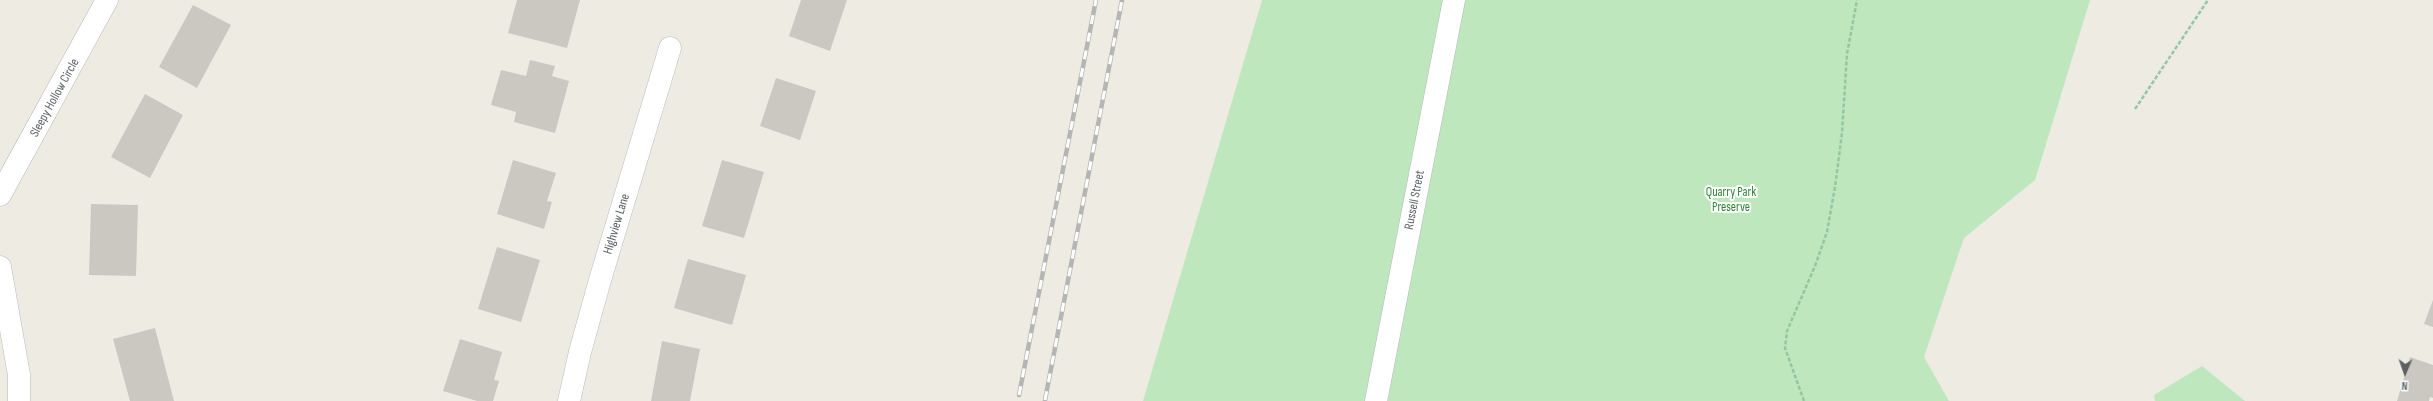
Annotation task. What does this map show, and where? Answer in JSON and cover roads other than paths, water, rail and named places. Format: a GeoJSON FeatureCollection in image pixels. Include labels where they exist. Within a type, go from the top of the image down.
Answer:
{"type":"FeatureCollection","features":[{"type":"Feature","properties":{"kind":"street","name":"Sleepy Hollow Circle"},"geometry":{"type":"LineString","coordinates":[[0,195],[107,0]]}},
{"type":"Feature","properties":{"kind":"street","name":"Russell Street"},"geometry":{"type":"LineString","coordinates":[[1376,401],[1454,0]]}},
{"type":"Feature","properties":{"kind":"street","name":"Highview Lane"},"geometry":{"type":"LineString","coordinates":[[570,401],[580,352],[596,294],[670,48]]}},
{"type":"Feature","properties":{"kind":"street"},"geometry":{"type":"LineString","coordinates":[[0,268],[19,374],[19,401]]}},
{"type":"Feature","properties":{"kind":"railway"},"geometry":{"type":"LineString","coordinates":[[1019,395],[1096,0]]}},
{"type":"Feature","properties":{"kind":"railway"},"geometry":{"type":"LineString","coordinates":[[1045,400],[1122,0]]}},
{"type":"Feature","properties":{"kind":"park label","name":"Quarry Park Preserve"},"geometry":{"type":"Point","coordinates":[1731,200]}}]}
